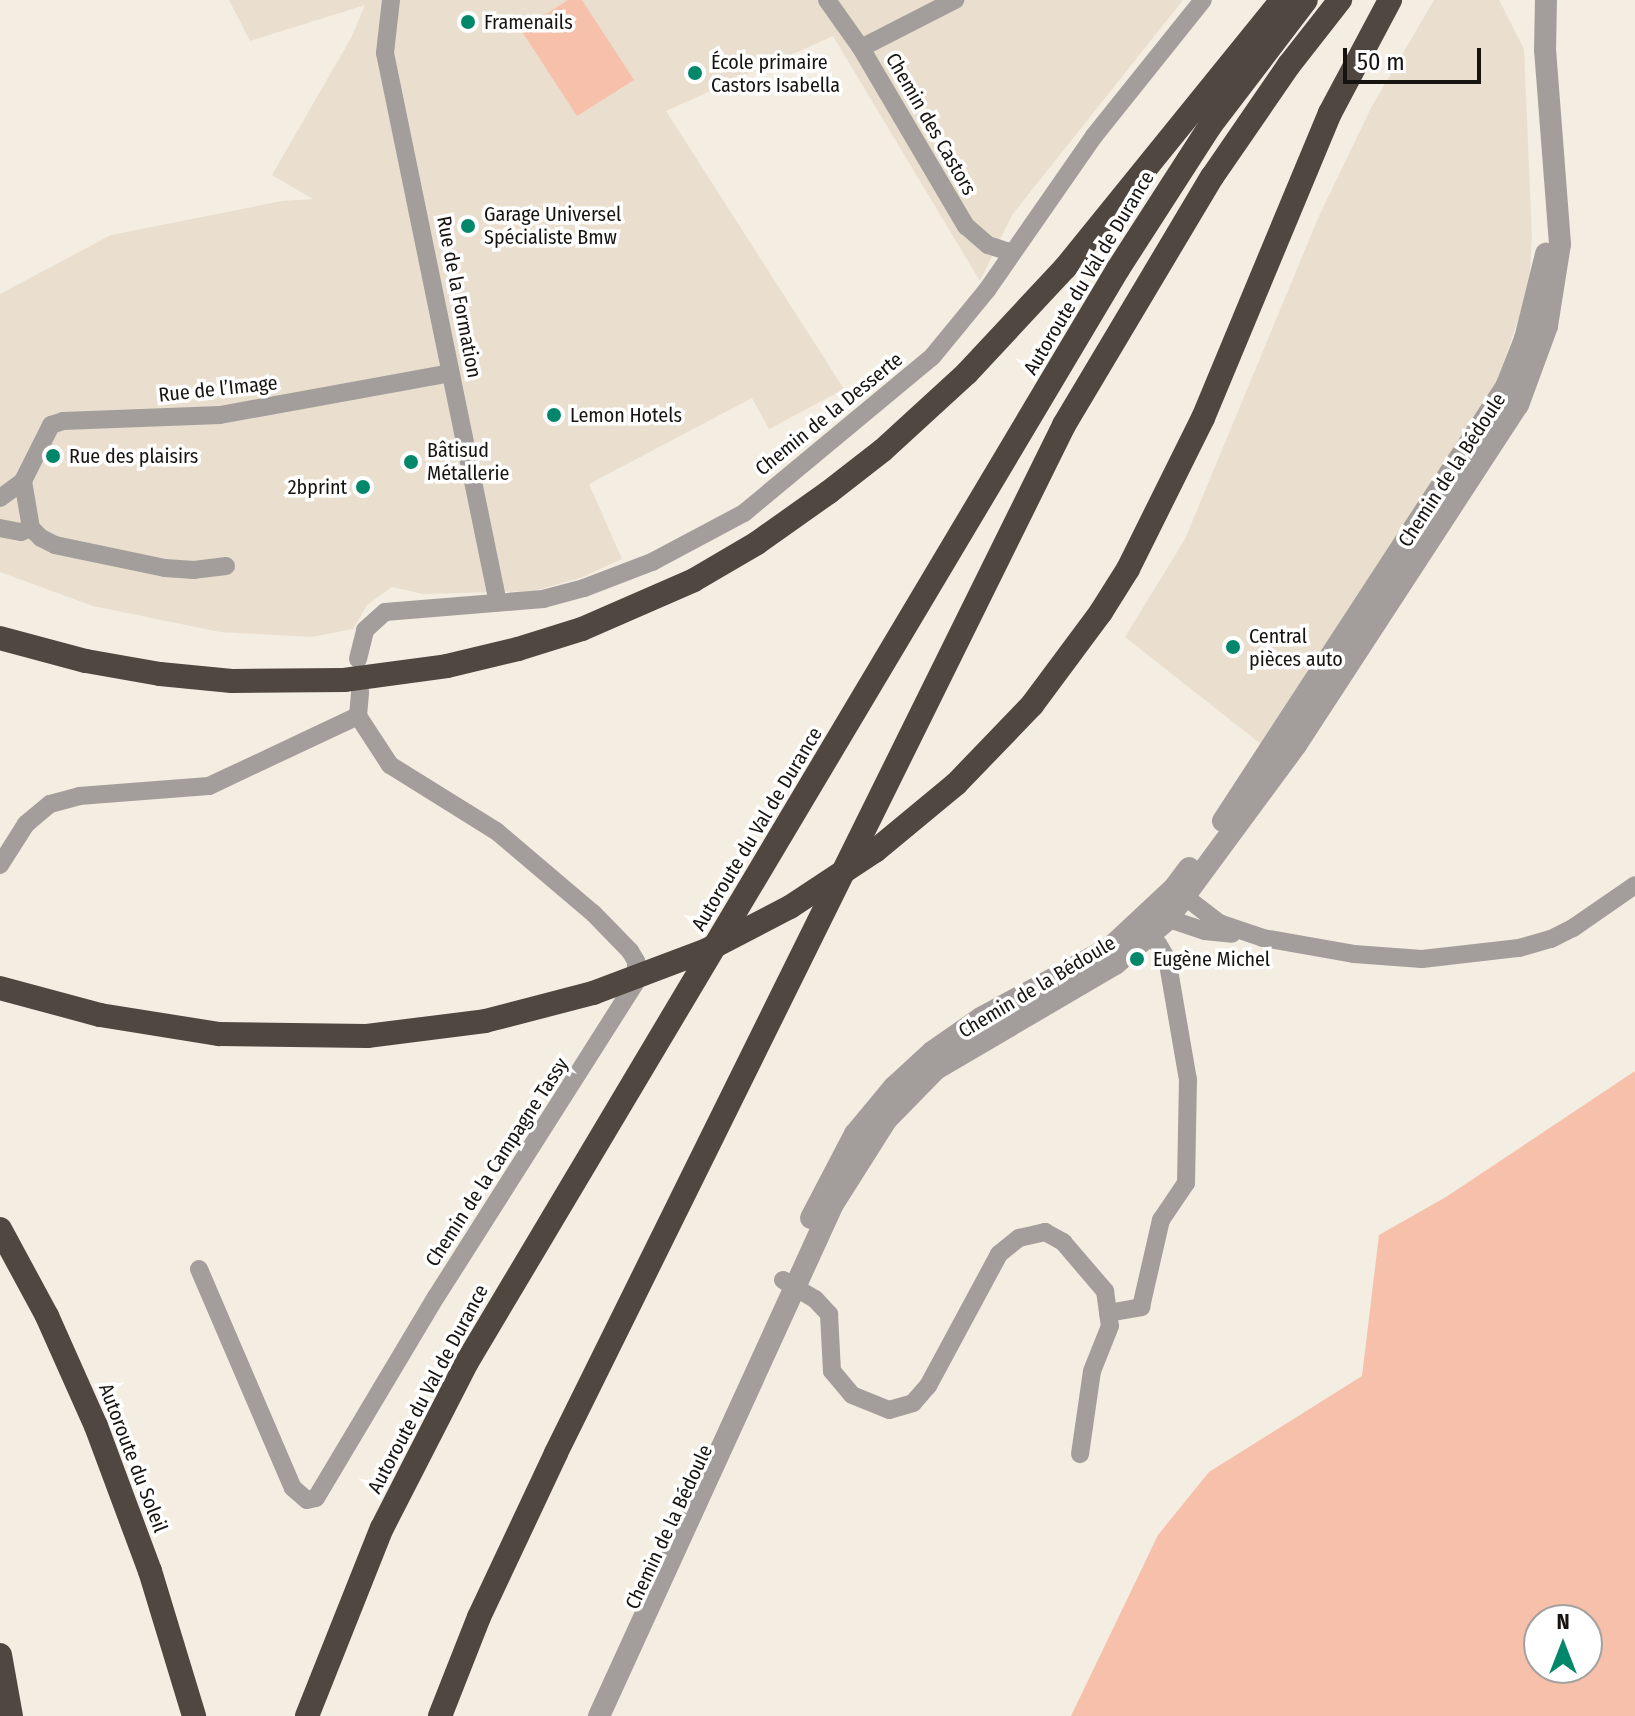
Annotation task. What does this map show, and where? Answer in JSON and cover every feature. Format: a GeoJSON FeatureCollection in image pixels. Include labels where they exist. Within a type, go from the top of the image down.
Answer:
{"type":"FeatureCollection","features":[{"type":"Feature","properties":{"kind":"highway"},"geometry":{"type":"LineString","coordinates":[[0,638],[86,661],[160,674],[232,681],[360,683],[518,649],[582,629],[646,603],[757,543],[829,492],[914,423],[1022,316],[1282,0]]}},
{"type":"Feature","properties":{"kind":"highway","name":"Autoroute du Val de Durance"},"geometry":{"type":"LineString","coordinates":[[307,1716],[377,1539],[467,1362],[1118,269],[1210,126],[1306,0]]}},
{"type":"Feature","properties":{"kind":"highway"},"geometry":{"type":"LineString","coordinates":[[440,1716],[479,1617],[550,1467],[1057,438],[1108,346],[1203,190],[1289,65],[1340,0]]}},
{"type":"Feature","properties":{"kind":"highway"},"geometry":{"type":"LineString","coordinates":[[0,988],[100,1015],[175,1030],[293,1038],[406,1032],[485,1021],[632,980],[736,936],[832,881],[956,784],[1032,705],[1101,612],[1142,545],[1230,357],[1330,113],[1390,0]]}},
{"type":"Feature","properties":{"kind":"highway","name":"Autoroute du Soleil"},"geometry":{"type":"LineString","coordinates":[[0,1229],[47,1316],[96,1426],[150,1571],[194,1716]]}},
{"type":"Feature","properties":{"kind":"highway"},"geometry":{"type":"LineString","coordinates":[[0,1655],[11,1716]]}},
{"type":"Feature","properties":{"kind":"street","name":"Rue de la Formation"},"geometry":{"type":"LineString","coordinates":[[391,0],[385,53],[498,603]]}},
{"type":"Feature","properties":{"kind":"street","name":"Chemin des Castors"},"geometry":{"type":"LineString","coordinates":[[827,0],[861,48],[966,226],[988,245],[1012,253]]}},
{"type":"Feature","properties":{"kind":"street"},"geometry":{"type":"LineString","coordinates":[[861,48],[955,0]]}},
{"type":"Feature","properties":{"kind":"street","name":"Chemin de la Desserte"},"geometry":{"type":"LineString","coordinates":[[358,659],[365,630],[385,612],[543,599],[629,573],[744,513],[915,374],[963,321],[1094,136],[1203,0]]}},
{"type":"Feature","properties":{"kind":"street","name":"Chemin de la Bédoule"},"geometry":{"type":"LineString","coordinates":[[599,1716],[789,1284],[831,1174],[855,1134],[894,1087],[932,1052],[981,1018],[1111,947],[1158,916],[1180,892],[1506,387],[1525,339],[1543,272],[1556,190],[1546,72],[1546,0]]}},
{"type":"Feature","properties":{"kind":"street","name":"Chemin de la Bédoule"},"geometry":{"type":"LineString","coordinates":[[1546,72],[1561,0]]}},
{"type":"Feature","properties":{"kind":"street","name":"Rue de l’Image"},"geometry":{"type":"LineString","coordinates":[[0,498],[23,481],[48,429],[56,422],[220,415],[450,373]]}},
{"type":"Feature","properties":{"kind":"street"},"geometry":{"type":"LineString","coordinates":[[23,481],[31,528],[47,542],[165,568],[194,570],[226,566]]}},
{"type":"Feature","properties":{"kind":"street"},"geometry":{"type":"LineString","coordinates":[[0,528],[21,532],[31,528]]}},
{"type":"Feature","properties":{"kind":"street"},"geometry":{"type":"LineString","coordinates":[[0,865],[26,824],[50,804],[79,796],[209,786],[358,716],[360,683]]}},
{"type":"Feature","properties":{"kind":"street","name":"Chemin de la Campagne Tassy"},"geometry":{"type":"LineString","coordinates":[[199,1269],[293,1488],[307,1500],[316,1498],[436,1297],[636,982],[633,956],[608,926],[496,831],[390,765],[358,716]]}},
{"type":"Feature","properties":{"kind":"street"},"geometry":{"type":"LineString","coordinates":[[1158,916],[1205,931],[1354,954],[1422,959],[1519,948],[1573,928],[1635,885]]}},
{"type":"Feature","properties":{"kind":"street"},"geometry":{"type":"LineString","coordinates":[[1180,892],[1219,923],[1263,938]]}},
{"type":"Feature","properties":{"kind":"street","name":"Chemin de la Bédoule"},"geometry":{"type":"LineString","coordinates":[[583,1716],[789,1284],[833,1204],[879,1131],[936,1069],[1115,964],[1149,937],[1158,916]]}},
{"type":"Feature","properties":{"kind":"street"},"geometry":{"type":"LineString","coordinates":[[1108,1313],[1141,1307],[1161,1220],[1186,1183],[1188,1080],[1167,959],[1158,944],[1149,937]]}},
{"type":"Feature","properties":{"kind":"street"},"geometry":{"type":"LineString","coordinates":[[789,1284],[815,1299],[829,1314],[832,1371],[852,1395],[889,1410],[913,1403],[928,1386],[999,1254],[1019,1238],[1045,1232],[1063,1242],[1105,1291],[1110,1326],[1092,1371],[1080,1454]]}},
{"type":"Feature","properties":{"kind":"shaded area"},"geometry":{"type":"Polygon","coordinates":[[[229,0],[1183,0],[1012,215],[980,281],[833,36],[666,111],[844,389],[769,429],[752,398],[589,484],[622,559],[580,578],[534,591],[423,594],[392,587],[367,605],[353,629],[312,637],[220,632],[93,606],[0,572],[0,294],[111,235],[282,201],[313,199],[272,175],[351,38],[365,5],[250,41],[229,0]]]}},
{"type":"Feature","properties":{"kind":"shaded area"},"geometry":{"type":"Polygon","coordinates":[[[568,0],[582,0],[634,80],[577,116],[521,30],[568,0]]]}},
{"type":"Feature","properties":{"kind":"shaded area"},"geometry":{"type":"Polygon","coordinates":[[[1434,0],[1499,0],[1524,49],[1532,238],[1529,288],[1493,394],[1262,745],[1125,637],[1185,539],[1319,216],[1372,106],[1434,0]]]}},
{"type":"Feature","properties":{"kind":"shaded area"},"geometry":{"type":"Polygon","coordinates":[[[1635,1071],[1635,1716],[1071,1716],[1158,1535],[1209,1472],[1362,1376],[1379,1235],[1446,1197],[1635,1071]]]}},
{"type":"Feature","properties":{"kind":"place","name":"Framenails"},"geometry":{"type":"Point","coordinates":[468,22]}},
{"type":"Feature","properties":{"kind":"place","name":"École primaire Castors Isabella"},"geometry":{"type":"Point","coordinates":[695,73]}},
{"type":"Feature","properties":{"kind":"place","name":"Garage Universel Spécialiste Bmw"},"geometry":{"type":"Point","coordinates":[468,226]}},
{"type":"Feature","properties":{"kind":"place","name":"Lemon Hotels"},"geometry":{"type":"Point","coordinates":[554,415]}},
{"type":"Feature","properties":{"kind":"place","name":"Rue des plaisirs"},"geometry":{"type":"Point","coordinates":[53,456]}},
{"type":"Feature","properties":{"kind":"place","name":"Bâtisud Métallerie"},"geometry":{"type":"Point","coordinates":[411,462]}},
{"type":"Feature","properties":{"kind":"place","name":"2bprint"},"geometry":{"type":"Point","coordinates":[363,487]}},
{"type":"Feature","properties":{"kind":"place","name":"Central pièces auto"},"geometry":{"type":"Point","coordinates":[1233,647]}},
{"type":"Feature","properties":{"kind":"place","name":"Eugène Michel"},"geometry":{"type":"Point","coordinates":[1137,959]}}]}
